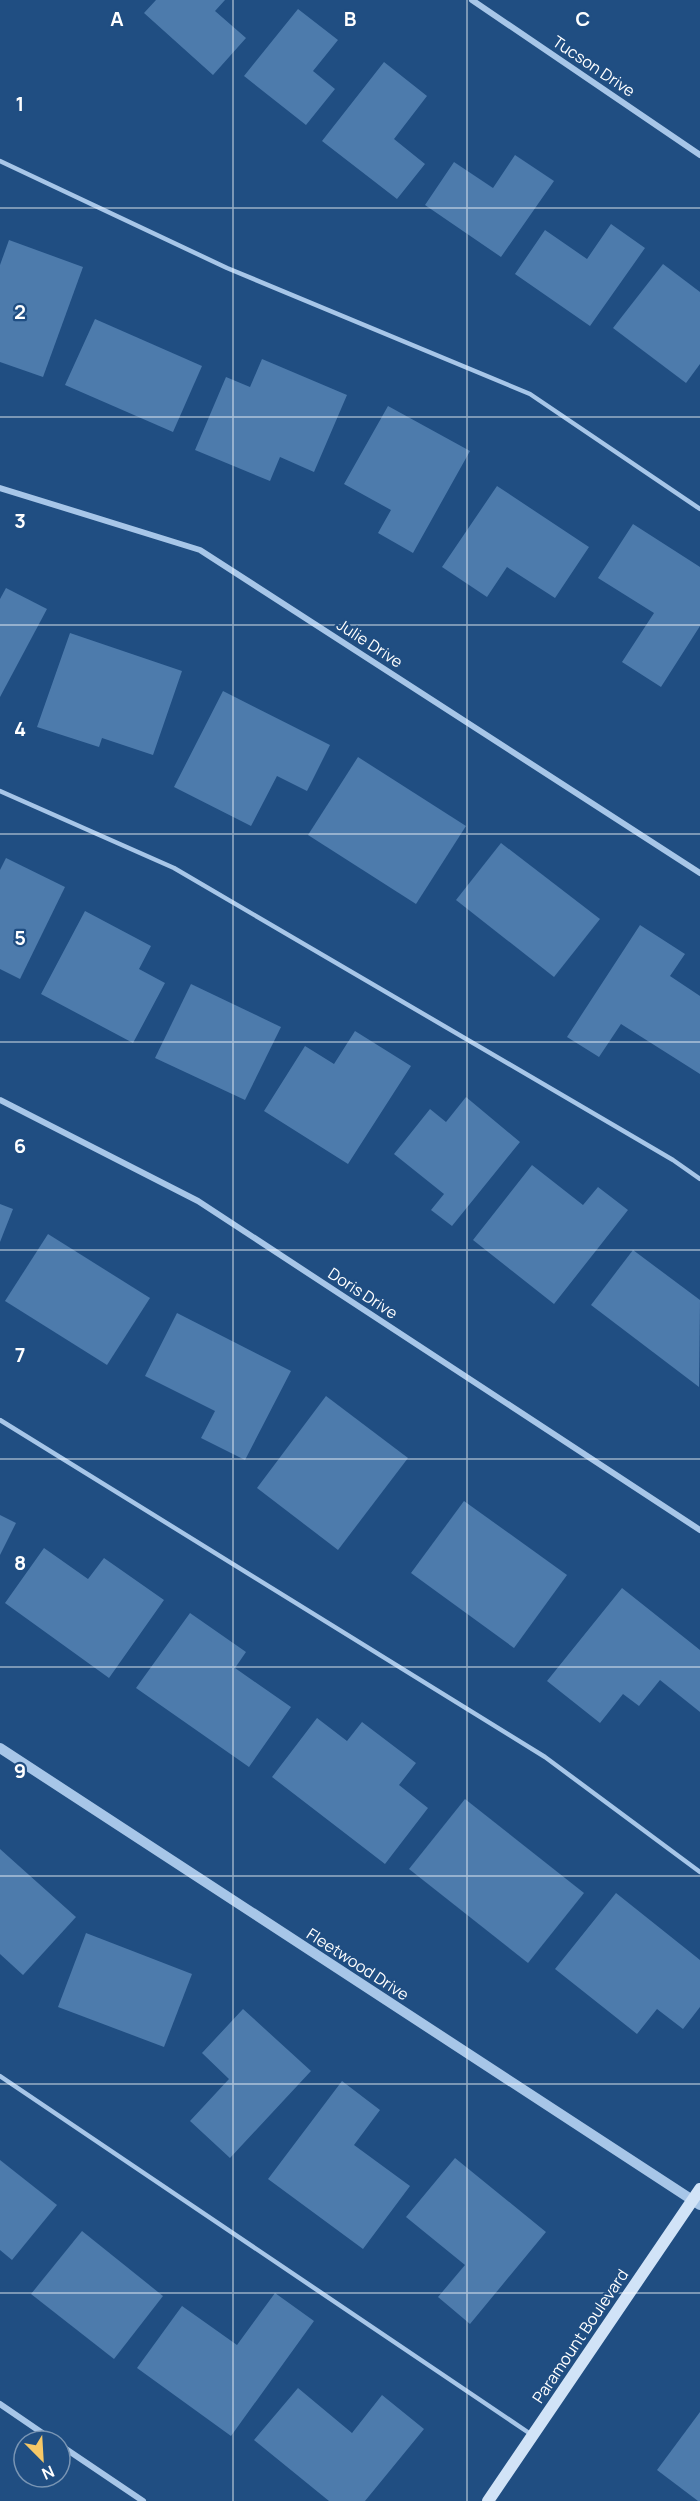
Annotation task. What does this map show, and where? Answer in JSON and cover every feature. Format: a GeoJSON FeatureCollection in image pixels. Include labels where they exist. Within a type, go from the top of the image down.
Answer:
{"type":"FeatureCollection","features":[{"type":"Feature","properties":{"kind":"main road","name":"Paramount Boulevard"},"geometry":{"type":"LineString","coordinates":[[488,2501],[696,2202],[700,2189]]}},
{"type":"Feature","properties":{"kind":"street","name":"Tucson Drive"},"geometry":{"type":"LineString","coordinates":[[472,0],[700,155]]}},
{"type":"Feature","properties":{"kind":"street","name":"Julie Drive"},"geometry":{"type":"LineString","coordinates":[[0,488],[200,550],[700,873]]}},
{"type":"Feature","properties":{"kind":"street","name":"Doris Drive"},"geometry":{"type":"LineString","coordinates":[[0,1100],[198,1201],[700,1530]]}},
{"type":"Feature","properties":{"kind":"street","name":"Fleetwood Drive"},"geometry":{"type":"LineString","coordinates":[[0,1748],[696,2202]]}},
{"type":"Feature","properties":{"kind":"street"},"geometry":{"type":"LineString","coordinates":[[0,2404],[36,2429]]}},
{"type":"Feature","properties":{"kind":"street"},"geometry":{"type":"LineString","coordinates":[[72,2453],[143,2501]]}},
{"type":"Feature","properties":{"kind":"lane"},"geometry":{"type":"LineString","coordinates":[[0,153],[2,162],[227,268],[530,394],[700,509]]}},
{"type":"Feature","properties":{"kind":"lane"},"geometry":{"type":"LineString","coordinates":[[0,791],[174,868],[663,1154],[700,1179]]}},
{"type":"Feature","properties":{"kind":"lane"},"geometry":{"type":"LineString","coordinates":[[0,1420],[545,1757],[700,1872]]}},
{"type":"Feature","properties":{"kind":"lane"},"geometry":{"type":"LineString","coordinates":[[0,2076],[533,2435]]}},
{"type":"Feature","properties":{"kind":"building"},"geometry":{"type":"Polygon","coordinates":[[[156,0],[225,0],[215,11],[246,38],[213,75],[144,13],[156,0]]]}},
{"type":"Feature","properties":{"kind":"building"},"geometry":{"type":"Polygon","coordinates":[[[298,9],[338,40],[313,71],[335,89],[306,125],[244,76],[298,9]]]}},
{"type":"Feature","properties":{"kind":"building"},"geometry":{"type":"Polygon","coordinates":[[[384,62],[427,96],[394,139],[425,164],[397,199],[322,141],[384,62]]]}},
{"type":"Feature","properties":{"kind":"building"},"geometry":{"type":"Polygon","coordinates":[[[515,155],[554,181],[501,257],[425,205],[454,162],[493,188],[515,155]]]}},
{"type":"Feature","properties":{"kind":"building"},"geometry":{"type":"Polygon","coordinates":[[[611,224],[645,248],[590,326],[515,274],[545,230],[587,259],[611,224]]]}},
{"type":"Feature","properties":{"kind":"building"},"geometry":{"type":"Polygon","coordinates":[[[9,240],[83,267],[43,377],[0,362],[0,265],[9,240]]]}},
{"type":"Feature","properties":{"kind":"building"},"geometry":{"type":"Polygon","coordinates":[[[663,264],[700,292],[700,364],[686,383],[613,328],[663,264]]]}},
{"type":"Feature","properties":{"kind":"building"},"geometry":{"type":"Polygon","coordinates":[[[95,319],[202,366],[173,432],[65,385],[95,319]]]}},
{"type":"Feature","properties":{"kind":"building"},"geometry":{"type":"Polygon","coordinates":[[[262,359],[347,395],[314,472],[280,457],[270,481],[195,450],[226,377],[250,387],[262,359]]]}},
{"type":"Feature","properties":{"kind":"building"},"geometry":{"type":"Polygon","coordinates":[[[388,406],[470,451],[413,553],[378,533],[391,510],[344,484],[388,406]]]}},
{"type":"Feature","properties":{"kind":"building"},"geometry":{"type":"Polygon","coordinates":[[[497,486],[589,547],[555,598],[507,567],[487,597],[442,567],[497,486]]]}},
{"type":"Feature","properties":{"kind":"building"},"geometry":{"type":"Polygon","coordinates":[[[633,524],[700,567],[700,626],[661,687],[622,662],[654,613],[598,578],[633,524]]]}},
{"type":"Feature","properties":{"kind":"building"},"geometry":{"type":"Polygon","coordinates":[[[6,588],[47,609],[0,697],[0,599],[6,588]]]}},
{"type":"Feature","properties":{"kind":"building"},"geometry":{"type":"Polygon","coordinates":[[[70,633],[182,671],[153,755],[102,738],[99,747],[37,727],[70,633]]]}},
{"type":"Feature","properties":{"kind":"building"},"geometry":{"type":"Polygon","coordinates":[[[223,691],[330,745],[307,791],[277,776],[251,826],[174,787],[223,691]]]}},
{"type":"Feature","properties":{"kind":"building"},"geometry":{"type":"Polygon","coordinates":[[[358,757],[466,826],[416,904],[308,835],[358,757]]]}},
{"type":"Feature","properties":{"kind":"building"},"geometry":{"type":"Polygon","coordinates":[[[501,843],[600,919],[554,977],[456,900],[501,843]]]}},
{"type":"Feature","properties":{"kind":"building"},"geometry":{"type":"Polygon","coordinates":[[[6,858],[65,887],[20,979],[0,969],[0,870],[6,858]]]}},
{"type":"Feature","properties":{"kind":"building"},"geometry":{"type":"Polygon","coordinates":[[[85,911],[151,946],[139,969],[165,983],[133,1043],[41,994],[85,911]]]}},
{"type":"Feature","properties":{"kind":"building"},"geometry":{"type":"Polygon","coordinates":[[[640,925],[685,954],[670,976],[700,996],[700,1074],[621,1024],[599,1057],[567,1037],[640,925]]]}},
{"type":"Feature","properties":{"kind":"building"},"geometry":{"type":"Polygon","coordinates":[[[191,984],[281,1027],[245,1100],[155,1058],[191,984]]]}},
{"type":"Feature","properties":{"kind":"building"},"geometry":{"type":"Polygon","coordinates":[[[355,1031],[411,1066],[348,1164],[264,1111],[305,1046],[334,1064],[355,1031]]]}},
{"type":"Feature","properties":{"kind":"building"},"geometry":{"type":"Polygon","coordinates":[[[466,1097],[520,1142],[452,1226],[431,1210],[444,1194],[394,1154],[430,1109],[446,1122],[466,1097]]]}},
{"type":"Feature","properties":{"kind":"building"},"geometry":{"type":"Polygon","coordinates":[[[532,1165],[583,1205],[598,1187],[628,1210],[554,1304],[473,1240],[532,1165]]]}},
{"type":"Feature","properties":{"kind":"building"},"geometry":{"type":"Polygon","coordinates":[[[0,1204],[13,1209],[0,1242],[0,1204]]]}},
{"type":"Feature","properties":{"kind":"building"},"geometry":{"type":"Polygon","coordinates":[[[48,1234],[150,1298],[107,1365],[5,1301],[48,1234]]]}},
{"type":"Feature","properties":{"kind":"building"},"geometry":{"type":"Polygon","coordinates":[[[633,1250],[700,1300],[699,1387],[591,1305],[633,1250]]]}},
{"type":"Feature","properties":{"kind":"building"},"geometry":{"type":"Polygon","coordinates":[[[177,1313],[291,1371],[245,1460],[201,1438],[215,1411],[145,1376],[177,1313]]]}},
{"type":"Feature","properties":{"kind":"building"},"geometry":{"type":"Polygon","coordinates":[[[326,1396],[408,1458],[338,1550],[257,1488],[326,1396]]]}},
{"type":"Feature","properties":{"kind":"building"},"geometry":{"type":"Polygon","coordinates":[[[464,1501],[567,1575],[514,1648],[411,1573],[464,1501]]]}},
{"type":"Feature","properties":{"kind":"building"},"geometry":{"type":"Polygon","coordinates":[[[0,1515],[16,1523],[0,1555],[0,1515]]]}},
{"type":"Feature","properties":{"kind":"building"},"geometry":{"type":"Polygon","coordinates":[[[44,1548],[88,1579],[104,1558],[164,1600],[109,1678],[5,1603],[44,1548]]]}},
{"type":"Feature","properties":{"kind":"building"},"geometry":{"type":"Polygon","coordinates":[[[622,1588],[700,1650],[700,1712],[660,1680],[639,1706],[623,1694],[600,1723],[547,1681],[622,1588]]]}},
{"type":"Feature","properties":{"kind":"building"},"geometry":{"type":"Polygon","coordinates":[[[190,1613],[246,1652],[235,1668],[291,1707],[249,1767],[136,1688],[190,1613]]]}},
{"type":"Feature","properties":{"kind":"building"},"geometry":{"type":"Polygon","coordinates":[[[317,1718],[347,1741],[362,1722],[416,1763],[399,1785],[428,1808],[385,1864],[272,1777],[317,1718]]]}},
{"type":"Feature","properties":{"kind":"building"},"geometry":{"type":"Polygon","coordinates":[[[465,1799],[584,1893],[528,1963],[409,1869],[465,1799]]]}},
{"type":"Feature","properties":{"kind":"building"},"geometry":{"type":"Polygon","coordinates":[[[0,1849],[76,1917],[23,1975],[0,1954],[0,1849]]]}},
{"type":"Feature","properties":{"kind":"building"},"geometry":{"type":"Polygon","coordinates":[[[616,1893],[700,1960],[700,2007],[683,2029],[657,2009],[637,2034],[555,1969],[616,1893]]]}},
{"type":"Feature","properties":{"kind":"building"},"geometry":{"type":"Polygon","coordinates":[[[86,1933],[192,1974],[164,2047],[58,2007],[86,1933]]]}},
{"type":"Feature","properties":{"kind":"building"},"geometry":{"type":"Polygon","coordinates":[[[243,2009],[311,2071],[230,2158],[190,2121],[229,2079],[202,2053],[243,2009]]]}},
{"type":"Feature","properties":{"kind":"building"},"geometry":{"type":"Polygon","coordinates":[[[342,2081],[380,2110],[354,2145],[410,2186],[363,2249],[268,2179],[342,2081]]]}},
{"type":"Feature","properties":{"kind":"building"},"geometry":{"type":"Polygon","coordinates":[[[455,2158],[546,2232],[470,2324],[438,2297],[465,2265],[406,2217],[455,2158]]]}},
{"type":"Feature","properties":{"kind":"building"},"geometry":{"type":"Polygon","coordinates":[[[0,2160],[57,2205],[12,2260],[0,2250],[0,2160]]]}},
{"type":"Feature","properties":{"kind":"building"},"geometry":{"type":"Polygon","coordinates":[[[82,2231],[163,2296],[114,2359],[31,2294],[82,2231]]]}},
{"type":"Feature","properties":{"kind":"building"},"geometry":{"type":"Polygon","coordinates":[[[275,2293],[314,2321],[231,2436],[137,2368],[182,2306],[237,2345],[275,2293]]]}},
{"type":"Feature","properties":{"kind":"building"},"geometry":{"type":"Polygon","coordinates":[[[298,2388],[352,2433],[382,2395],[424,2429],[365,2501],[329,2501],[254,2440],[298,2388]]]}},
{"type":"Feature","properties":{"kind":"building"},"geometry":{"type":"Polygon","coordinates":[[[700,2412],[700,2501],[698,2501],[657,2470],[700,2412]]]}}]}
